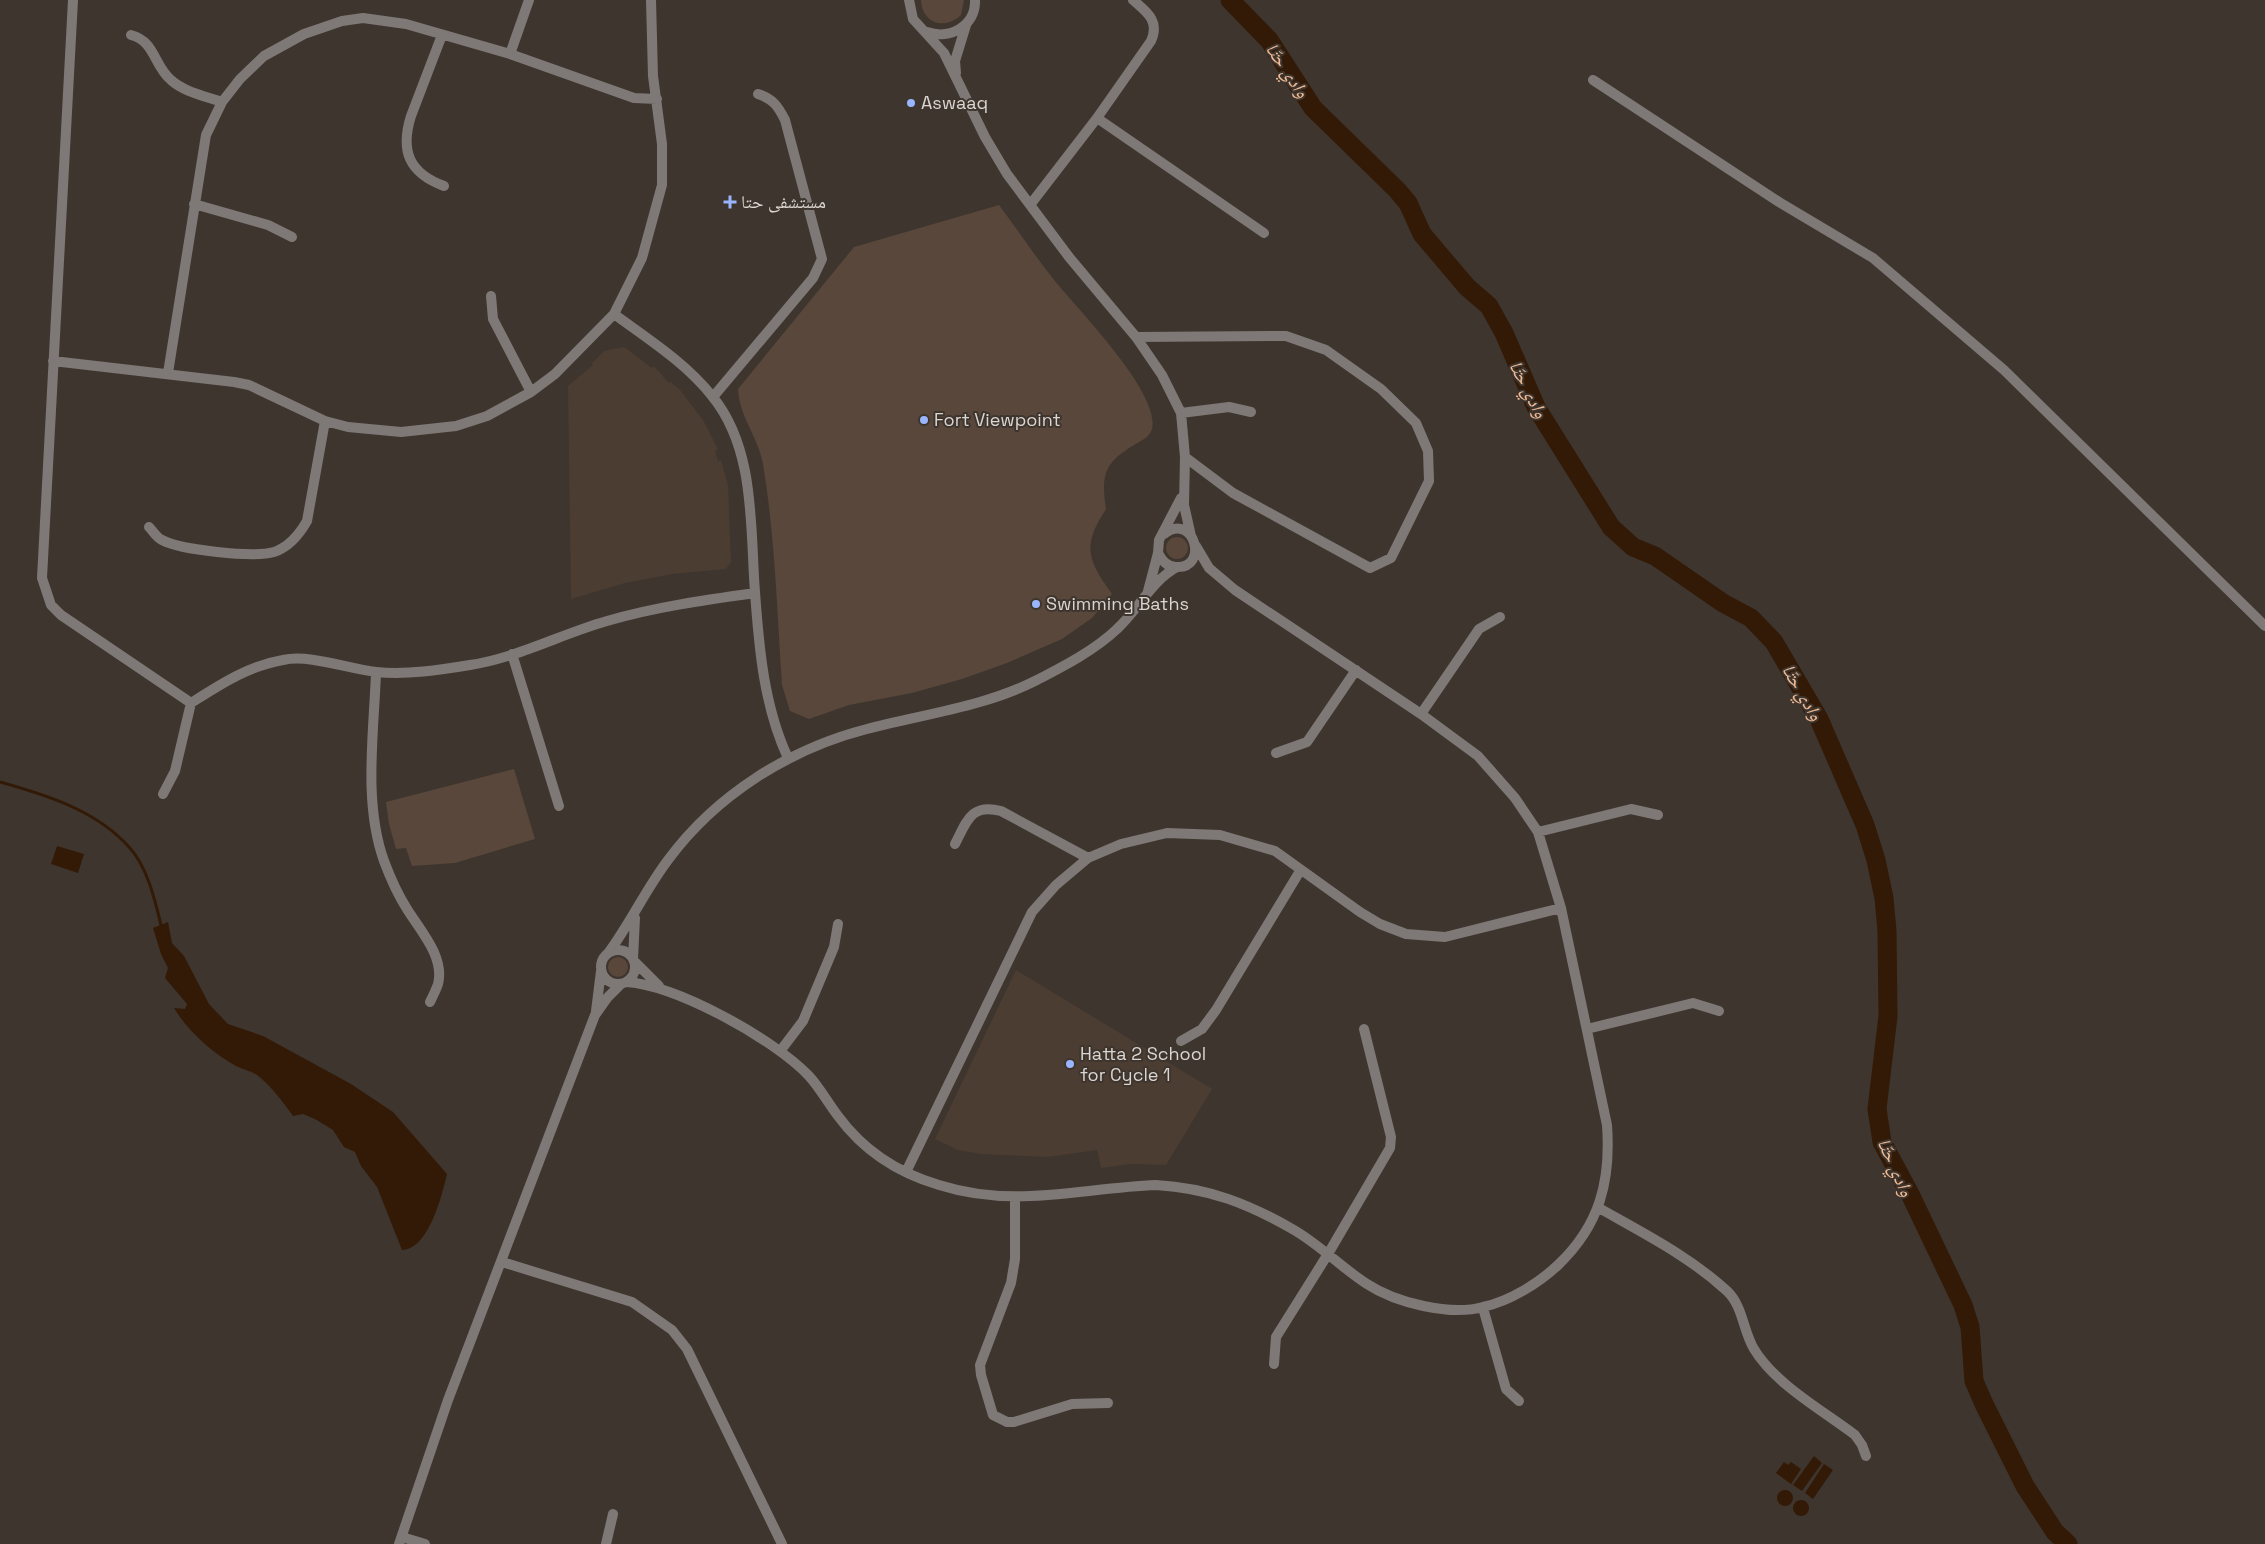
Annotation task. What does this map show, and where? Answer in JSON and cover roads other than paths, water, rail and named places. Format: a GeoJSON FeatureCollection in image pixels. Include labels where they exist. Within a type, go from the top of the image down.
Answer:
{"type":"FeatureCollection","features":[{"type":"Feature","properties":{"kind":"street"},"geometry":{"type":"LineString","coordinates":[[73,0],[41,560],[45,591],[51,605],[75,626],[191,703]]}},
{"type":"Feature","properties":{"kind":"street"},"geometry":{"type":"LineString","coordinates":[[510,54],[528,0]]}},
{"type":"Feature","properties":{"kind":"street"},"geometry":{"type":"LineString","coordinates":[[53,361],[168,373],[249,386],[325,420],[348,427],[401,432],[432,430],[487,416],[531,392],[555,374],[614,314],[642,258],[662,185],[662,144],[653,76],[651,0]]}},
{"type":"Feature","properties":{"kind":"street"},"geometry":{"type":"LineString","coordinates":[[601,971],[608,982],[662,988],[729,1020],[781,1050],[810,1077],[839,1118],[866,1147],[883,1160],[906,1172],[939,1185],[980,1194],[1015,1198],[1051,1196],[1128,1186],[1180,1186],[1220,1195],[1254,1208],[1297,1232],[1368,1285],[1398,1299],[1425,1307],[1483,1308],[1545,1278],[1573,1251],[1599,1208],[1606,1183],[1609,1157],[1607,1125],[1562,908],[1538,832],[1515,798],[1478,756],[1421,714],[1235,590],[1209,568],[1191,536],[1185,516],[1185,457],[1181,413],[1162,375],[1136,337],[1069,257],[1030,205],[985,137],[956,74],[940,48],[926,31],[919,26],[909,5],[903,0]]}},
{"type":"Feature","properties":{"kind":"street"},"geometry":{"type":"LineString","coordinates":[[956,74],[955,61],[966,25],[972,15],[974,0]]}},
{"type":"Feature","properties":{"kind":"street"},"geometry":{"type":"LineString","coordinates":[[1030,205],[1097,118],[1154,35],[1155,28],[1150,15],[1133,0]]}},
{"type":"Feature","properties":{"kind":"street"},"geometry":{"type":"LineString","coordinates":[[168,373],[206,135],[222,102],[240,79],[264,56],[304,34],[342,21],[372,18],[406,24],[510,54],[634,98],[657,99]]}},
{"type":"Feature","properties":{"kind":"street"},"geometry":{"type":"LineString","coordinates":[[926,31],[944,35],[956,32],[966,25]]}},
{"type":"Feature","properties":{"kind":"street"},"geometry":{"type":"LineString","coordinates":[[131,35],[139,37],[148,44],[162,70],[171,80],[181,87],[222,102]]}},
{"type":"Feature","properties":{"kind":"street"},"geometry":{"type":"LineString","coordinates":[[442,35],[411,116],[406,144],[409,157],[416,171],[429,181],[444,186]]}},
{"type":"Feature","properties":{"kind":"street"},"geometry":{"type":"LineString","coordinates":[[1593,80],[1779,202],[1873,258],[2004,370],[2265,626]]}},
{"type":"Feature","properties":{"kind":"street"},"geometry":{"type":"LineString","coordinates":[[713,397],[813,278],[822,259],[785,120],[779,108],[770,98],[758,94]]}},
{"type":"Feature","properties":{"kind":"street"},"geometry":{"type":"LineString","coordinates":[[1097,118],[1264,233]]}},
{"type":"Feature","properties":{"kind":"street"},"geometry":{"type":"LineString","coordinates":[[194,204],[268,225],[292,237]]}},
{"type":"Feature","properties":{"kind":"street"},"geometry":{"type":"LineString","coordinates":[[491,296],[493,319],[531,392]]}},
{"type":"Feature","properties":{"kind":"street"},"geometry":{"type":"LineString","coordinates":[[614,314],[681,365],[713,397],[728,422],[744,464],[751,516],[755,593],[765,681],[779,738],[788,758]]}},
{"type":"Feature","properties":{"kind":"street"},"geometry":{"type":"LineString","coordinates":[[1136,337],[1286,336],[1326,350],[1381,390],[1416,423],[1428,451],[1429,481],[1391,558],[1370,568],[1233,493],[1185,457]]}},
{"type":"Feature","properties":{"kind":"street"},"geometry":{"type":"LineString","coordinates":[[1181,413],[1229,407],[1251,412]]}},
{"type":"Feature","properties":{"kind":"street"},"geometry":{"type":"LineString","coordinates":[[149,527],[161,540],[182,547],[251,554],[273,552],[288,545],[300,533],[307,521],[325,420]]}},
{"type":"Feature","properties":{"kind":"street"},"geometry":{"type":"LineString","coordinates":[[1148,592],[1158,553],[1159,540],[1184,492]]}},
{"type":"Feature","properties":{"kind":"street"},"geometry":{"type":"LineString","coordinates":[[1163,535],[1174,529],[1180,529],[1191,536]]}},
{"type":"Feature","properties":{"kind":"street"},"geometry":{"type":"LineString","coordinates":[[425,1544],[400,1540],[448,1400],[595,1014],[601,964],[669,859],[696,827],[735,791],[788,758],[835,738],[961,709],[1036,680],[1088,650],[1117,630],[1165,574],[1193,558],[1196,546]]}},
{"type":"Feature","properties":{"kind":"street"},"geometry":{"type":"LineString","coordinates":[[1158,553],[1165,563],[1180,567],[1192,565],[1209,568]]}},
{"type":"Feature","properties":{"kind":"street"},"geometry":{"type":"LineString","coordinates":[[163,794],[175,771],[191,703],[249,669],[285,659],[299,659],[376,672],[400,672],[469,666],[512,654],[608,621],[679,604],[755,593]]}},
{"type":"Feature","properties":{"kind":"street"},"geometry":{"type":"LineString","coordinates":[[1421,714],[1479,629],[1500,617]]}},
{"type":"Feature","properties":{"kind":"street"},"geometry":{"type":"LineString","coordinates":[[512,654],[559,806]]}},
{"type":"Feature","properties":{"kind":"street"},"geometry":{"type":"LineString","coordinates":[[1276,754],[1307,742],[1356,670]]}},
{"type":"Feature","properties":{"kind":"street"},"geometry":{"type":"LineString","coordinates":[[376,672],[372,788],[377,835],[384,860],[406,907],[431,946],[437,966],[438,983],[430,1002]]}},
{"type":"Feature","properties":{"kind":"street"},"geometry":{"type":"LineString","coordinates":[[955,844],[970,816],[977,811],[992,808],[1088,858]]}},
{"type":"Feature","properties":{"kind":"street"},"geometry":{"type":"LineString","coordinates":[[1538,832],[1631,809],[1658,815]]}},
{"type":"Feature","properties":{"kind":"street"},"geometry":{"type":"LineString","coordinates":[[906,1172],[1032,912],[1056,886],[1088,858],[1121,844],[1167,833],[1220,835],[1274,851],[1300,871],[1380,924],[1406,934],[1422,937],[1445,936],[1562,908]]}},
{"type":"Feature","properties":{"kind":"street"},"geometry":{"type":"LineString","coordinates":[[1181,1042],[1202,1029],[1216,1010],[1300,871]]}},
{"type":"Feature","properties":{"kind":"street"},"geometry":{"type":"LineString","coordinates":[[595,1014],[607,998],[634,974],[632,936],[636,912]]}},
{"type":"Feature","properties":{"kind":"street"},"geometry":{"type":"LineString","coordinates":[[781,1050],[803,1021],[834,947],[838,924]]}},
{"type":"Feature","properties":{"kind":"street"},"geometry":{"type":"LineString","coordinates":[[609,952],[623,950],[662,988]]}},
{"type":"Feature","properties":{"kind":"street"},"geometry":{"type":"LineString","coordinates":[[1587,1029],[1693,1003],[1719,1011]]}},
{"type":"Feature","properties":{"kind":"street"},"geometry":{"type":"LineString","coordinates":[[1274,1364],[1276,1337],[1328,1254],[1390,1148],[1391,1137],[1364,1029]]}},
{"type":"Feature","properties":{"kind":"street"},"geometry":{"type":"LineString","coordinates":[[1015,1198],[1015,1259],[1011,1283],[980,1365],[981,1375],[993,1415],[999,1420],[1014,1422],[1072,1404],[1108,1403]]}},
{"type":"Feature","properties":{"kind":"street"},"geometry":{"type":"LineString","coordinates":[[1599,1208],[1679,1254],[1728,1292],[1742,1317],[1753,1348],[1772,1374],[1855,1435],[1862,1445],[1866,1456]]}},
{"type":"Feature","properties":{"kind":"street"},"geometry":{"type":"LineString","coordinates":[[502,1262],[632,1302],[672,1330],[687,1349],[782,1544]]}},
{"type":"Feature","properties":{"kind":"street"},"geometry":{"type":"LineString","coordinates":[[1483,1308],[1506,1389],[1519,1401]]}},
{"type":"Feature","properties":{"kind":"street"},"geometry":{"type":"LineString","coordinates":[[606,1544],[614,1514]]}},
{"type":"Feature","properties":{"kind":"waterway","name":"وادي حتّا"},"geometry":{"type":"LineString","coordinates":[[1230,0],[1269,40],[1313,108],[1397,190],[1408,203],[1422,234],[1467,287],[1489,306],[1504,333],[1536,407],[1611,527],[1633,547],[1655,556],[1723,603],[1751,618],[1774,642],[1819,719],[1865,825],[1876,860],[1884,898],[1887,931],[1888,1016],[1877,1109],[1882,1142],[1911,1196],[1963,1305],[1970,1327],[1974,1381],[1984,1404],[2025,1486],[2055,1532],[2068,1544]]}},
{"type":"Feature","properties":{"kind":"waterway"},"geometry":{"type":"LineString","coordinates":[[0,782],[35,792],[69,806],[86,814],[116,834],[129,847],[141,864],[150,884],[161,925]]}},
{"type":"Feature","properties":{"kind":"place","name":"Aswaaq"},"geometry":{"type":"Point","coordinates":[911,103]}},
{"type":"Feature","properties":{"kind":"place","name":"مستشفى حتا"},"geometry":{"type":"Point","coordinates":[730,202]}},
{"type":"Feature","properties":{"kind":"place","name":"Fort Viewpoint"},"geometry":{"type":"Point","coordinates":[924,420]}},
{"type":"Feature","properties":{"kind":"place","name":"Swimming Baths"},"geometry":{"type":"Point","coordinates":[1036,604]}},
{"type":"Feature","properties":{"kind":"place","name":"Hatta 2 School for Cycle 1"},"geometry":{"type":"Point","coordinates":[1070,1064]}}]}
